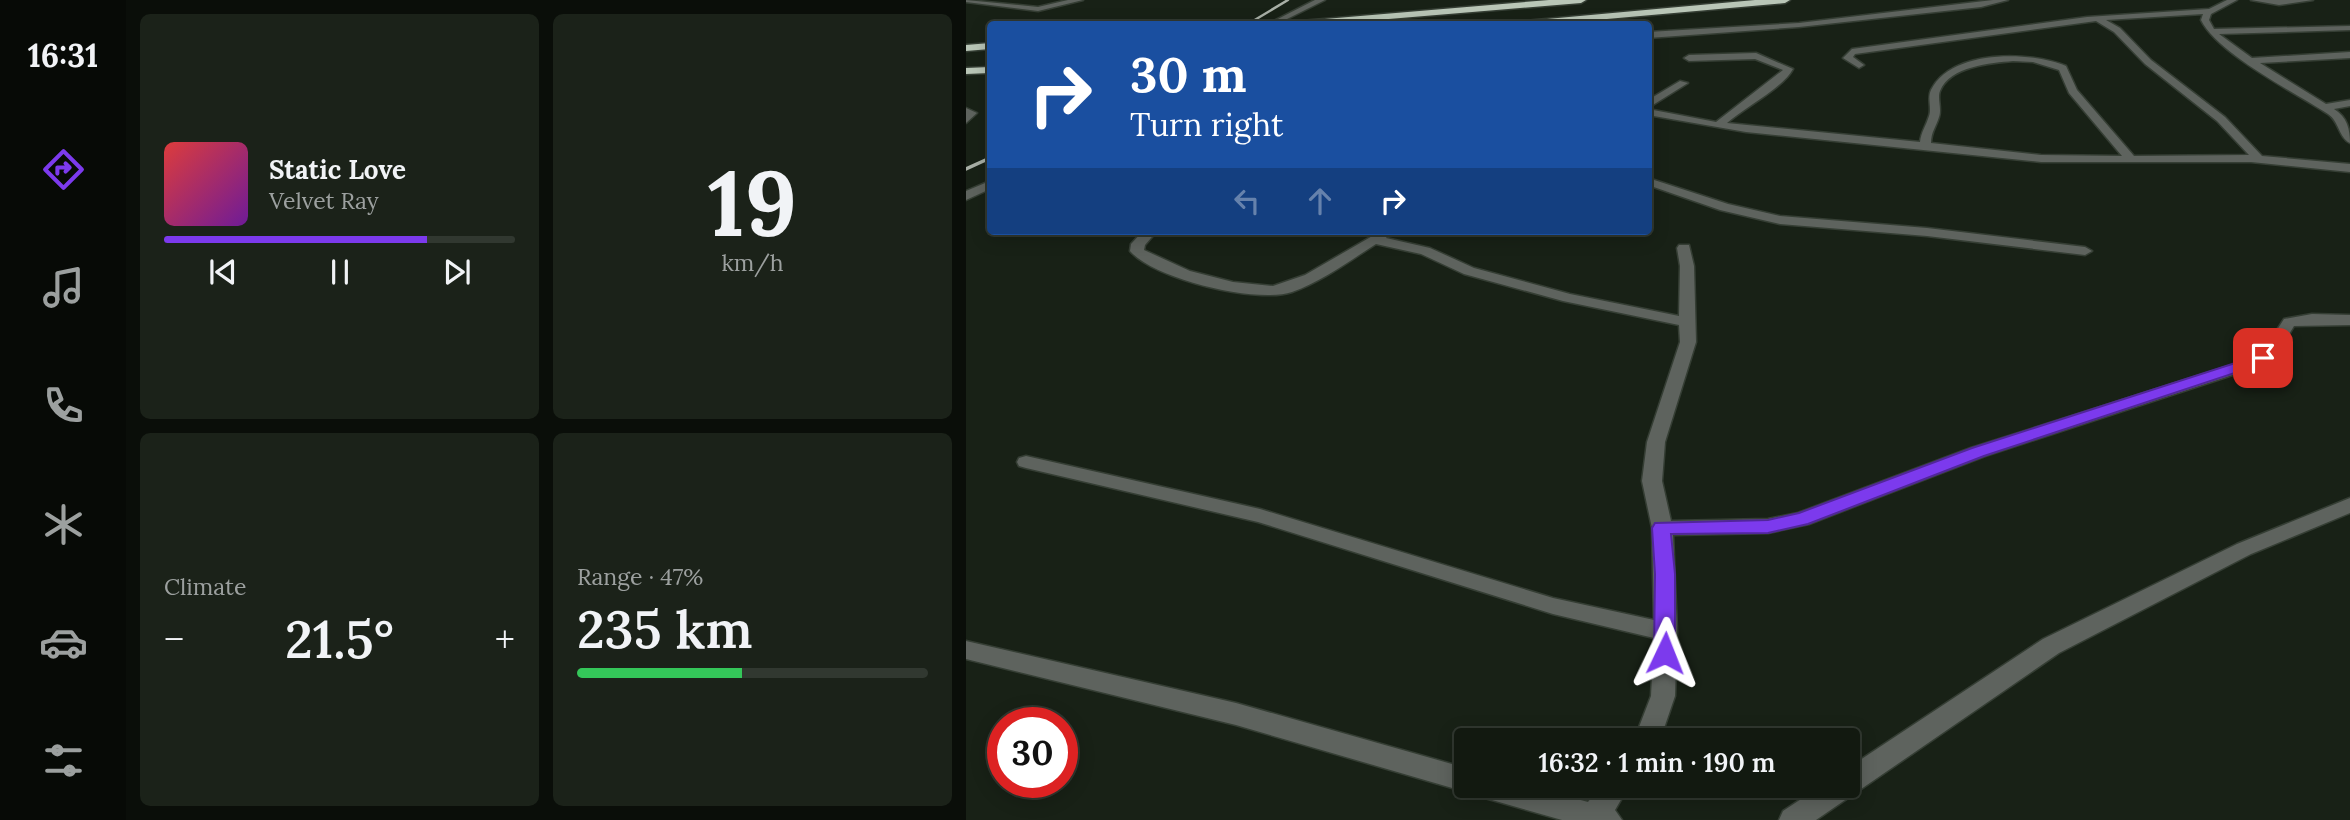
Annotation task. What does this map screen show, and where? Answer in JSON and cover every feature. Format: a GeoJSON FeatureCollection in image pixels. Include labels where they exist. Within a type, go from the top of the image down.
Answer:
{"type":"FeatureCollection","features":[{"type":"Feature","properties":{"kind":"highway"},"geometry":{"type":"LineString","coordinates":[[1338,21],[1581,0]]}},
{"type":"Feature","properties":{"kind":"highway"},"geometry":{"type":"LineString","coordinates":[[1558,21],[1785,0]]}},
{"type":"Feature","properties":{"kind":"highway"},"geometry":{"type":"LineString","coordinates":[[966,48],[987,46]]}},
{"type":"Feature","properties":{"kind":"highway"},"geometry":{"type":"LineString","coordinates":[[966,72],[987,70]]}},
{"type":"Feature","properties":{"kind":"street"},"geometry":{"type":"LineString","coordinates":[[966,0],[1038,9],[1079,0]]}},
{"type":"Feature","properties":{"kind":"street"},"geometry":{"type":"LineString","coordinates":[[1278,21],[1321,0]]}},
{"type":"Feature","properties":{"kind":"street"},"geometry":{"type":"LineString","coordinates":[[1652,35],[1799,25],[1981,5],[2004,0]]}},
{"type":"Feature","properties":{"kind":"street"},"geometry":{"type":"LineString","coordinates":[[1859,65],[1848,58],[1852,52],[2097,19],[2209,11],[2233,0]]}},
{"type":"Feature","properties":{"kind":"street"},"geometry":{"type":"LineString","coordinates":[[2255,0],[2284,3],[2309,0]]}},
{"type":"Feature","properties":{"kind":"street"},"geometry":{"type":"LineString","coordinates":[[2209,11],[2204,20],[2211,32],[2250,61],[2337,115],[2350,140]]}},
{"type":"Feature","properties":{"kind":"street"},"geometry":{"type":"LineString","coordinates":[[2097,19],[2117,30],[2148,62],[2221,119],[2258,158]]}},
{"type":"Feature","properties":{"kind":"street"},"geometry":{"type":"LineString","coordinates":[[2211,32],[2350,28]]}},
{"type":"Feature","properties":{"kind":"street"},"geometry":{"type":"LineString","coordinates":[[2250,61],[2350,55]]}},
{"type":"Feature","properties":{"kind":"street"},"geometry":{"type":"LineString","coordinates":[[1689,58],[1756,56],[1788,69],[1785,75],[1740,106],[1719,125]]}},
{"type":"Feature","properties":{"kind":"street"},"geometry":{"type":"LineString","coordinates":[[1925,146],[1926,133],[1935,115],[1934,92],[1946,77],[1964,67],[1981,62],[2033,60],[2063,68],[2072,91],[2132,160]]}},
{"type":"Feature","properties":{"kind":"street"},"geometry":{"type":"LineString","coordinates":[[1652,111],[1683,83]]}},
{"type":"Feature","properties":{"kind":"street"},"geometry":{"type":"LineString","coordinates":[[2326,107],[2350,103]]}},
{"type":"Feature","properties":{"kind":"street"},"geometry":{"type":"LineString","coordinates":[[966,111],[972,113],[966,120]]}},
{"type":"Feature","properties":{"kind":"street"},"geometry":{"type":"LineString","coordinates":[[1652,112],[1793,136],[1925,146],[2017,158],[2258,158],[2350,168]]}},
{"type":"Feature","properties":{"kind":"street"},"geometry":{"type":"LineString","coordinates":[[1652,182],[1724,207],[1780,220],[1927,232],[2085,251]]}},
{"type":"Feature","properties":{"kind":"street"},"geometry":{"type":"LineString","coordinates":[[966,196],[987,186]]}},
{"type":"Feature","properties":{"kind":"street"},"geometry":{"type":"LineString","coordinates":[[1146,235],[1138,244],[1137,251],[1143,259],[1156,265],[1216,282],[1274,292],[1297,284],[1380,235],[1469,271],[1568,298],[1687,321]]}},
{"type":"Feature","properties":{"kind":"street"},"geometry":{"type":"LineString","coordinates":[[1651,728],[1662,696],[1666,632],[1662,528],[1652,481],[1656,442],[1688,342],[1687,266],[1684,248]]}},
{"type":"Feature","properties":{"kind":"street"},"geometry":{"type":"LineString","coordinates":[[1662,528],[1768,526],[1802,519],[1978,452],[2254,363],[2270,353],[2289,322],[2312,319],[2350,320]]}},
{"type":"Feature","properties":{"kind":"street"},"geometry":{"type":"LineString","coordinates":[[1026,462],[1260,516],[1553,606],[1666,632]]}},
{"type":"Feature","properties":{"kind":"street"},"geometry":{"type":"LineString","coordinates":[[1860,775],[2060,640],[2244,549],[2350,505]]}},
{"type":"Feature","properties":{"kind":"street"},"geometry":{"type":"LineString","coordinates":[[966,650],[1237,714],[1454,777]]}},
{"type":"Feature","properties":{"kind":"street"},"geometry":{"type":"LineString","coordinates":[[1526,798],[1598,819],[1609,798]]}},
{"type":"Feature","properties":{"kind":"street"},"geometry":{"type":"LineString","coordinates":[[1793,820],[1825,798]]}},
{"type":"Feature","properties":{"kind":"railway"},"geometry":{"type":"LineString","coordinates":[[1253,21],[1288,0]]}},
{"type":"Feature","properties":{"kind":"railway"},"geometry":{"type":"LineString","coordinates":[[966,169],[987,159]]}},
{"type":"Feature","properties":{"kind":"route"},"geometry":{"type":"LineString","coordinates":[[1665,653],[1662,528],[1738,528],[1768,526],[1802,519],[1978,452],[2263,358]]}}]}
